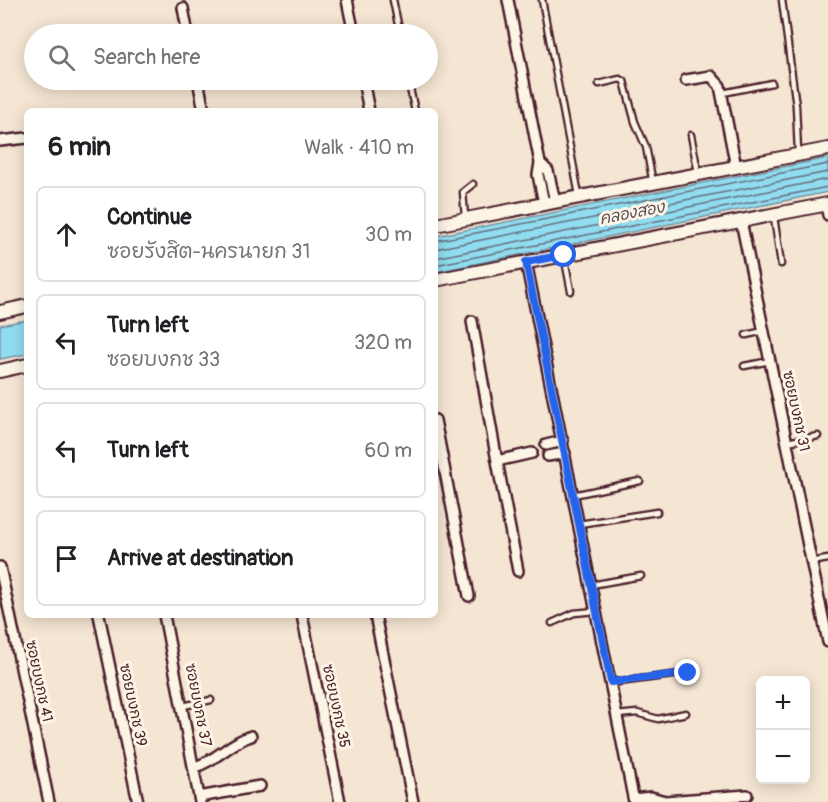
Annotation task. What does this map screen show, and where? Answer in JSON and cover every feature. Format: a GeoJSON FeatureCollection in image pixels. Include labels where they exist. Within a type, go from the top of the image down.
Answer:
{"type":"FeatureCollection","features":[{"type":"Feature","properties":{"kind":"street"},"geometry":{"type":"LineString","coordinates":[[347,0],[352,24]]}},
{"type":"Feature","properties":{"kind":"street"},"geometry":{"type":"LineString","coordinates":[[508,0],[540,163],[548,171],[549,202]]}},
{"type":"Feature","properties":{"kind":"street"},"geometry":{"type":"LineString","coordinates":[[183,8],[187,24]]}},
{"type":"Feature","properties":{"kind":"street"},"geometry":{"type":"LineString","coordinates":[[686,80],[711,76],[716,80],[723,93],[736,167]]}},
{"type":"Feature","properties":{"kind":"street"},"geometry":{"type":"LineString","coordinates":[[200,90],[203,108]]}},
{"type":"Feature","properties":{"kind":"street"},"geometry":{"type":"LineString","coordinates":[[365,90],[368,108]]}},
{"type":"Feature","properties":{"kind":"street"},"geometry":{"type":"LineString","coordinates":[[0,141],[24,138]]}},
{"type":"Feature","properties":{"kind":"street"},"geometry":{"type":"LineString","coordinates":[[438,222],[466,219],[828,149]]}},
{"type":"Feature","properties":{"kind":"street"},"geometry":{"type":"LineString","coordinates":[[438,279],[774,214],[827,208]]}},
{"type":"Feature","properties":{"kind":"street","name":"ซอยบงกช 31"},"geometry":{"type":"LineString","coordinates":[[741,221],[828,642]]}},
{"type":"Feature","properties":{"kind":"street"},"geometry":{"type":"LineString","coordinates":[[526,262],[634,800],[651,797],[665,801],[747,795]]}},
{"type":"Feature","properties":{"kind":"street"},"geometry":{"type":"LineString","coordinates":[[0,312],[24,307]]}},
{"type":"Feature","properties":{"kind":"street"},"geometry":{"type":"LineString","coordinates":[[472,321],[518,571]]}},
{"type":"Feature","properties":{"kind":"street"},"geometry":{"type":"LineString","coordinates":[[0,371],[24,366]]}},
{"type":"Feature","properties":{"kind":"street"},"geometry":{"type":"LineString","coordinates":[[438,436],[469,596]]}},
{"type":"Feature","properties":{"kind":"street"},"geometry":{"type":"LineString","coordinates":[[541,452],[563,441]]}},
{"type":"Feature","properties":{"kind":"street"},"geometry":{"type":"LineString","coordinates":[[497,461],[541,452],[565,453]]}},
{"type":"Feature","properties":{"kind":"street","name":"ซอยบงกช 41"},"geometry":{"type":"LineString","coordinates":[[0,567],[50,802]]}},
{"type":"Feature","properties":{"kind":"street","name":"ซอยบงกช 39"},"geometry":{"type":"LineString","coordinates":[[100,618],[138,802]]}},
{"type":"Feature","properties":{"kind":"street","name":"ซอยบงกช 37"},"geometry":{"type":"LineString","coordinates":[[165,618],[200,799]]}},
{"type":"Feature","properties":{"kind":"street","name":"ซอยบงกช 35"},"geometry":{"type":"LineString","coordinates":[[303,618],[340,802]]}},
{"type":"Feature","properties":{"kind":"street"},"geometry":{"type":"LineString","coordinates":[[376,618],[412,802]]}},
{"type":"Feature","properties":{"kind":"street"},"geometry":{"type":"LineString","coordinates":[[195,767],[208,763],[240,739],[251,736]]}},
{"type":"Feature","properties":{"kind":"street"},"geometry":{"type":"LineString","coordinates":[[200,799],[260,786]]}},
{"type":"Feature","properties":{"kind":"lane"},"geometry":{"type":"LineString","coordinates":[[393,0],[398,24]]}},
{"type":"Feature","properties":{"kind":"lane"},"geometry":{"type":"LineString","coordinates":[[542,0],[579,196]]}},
{"type":"Feature","properties":{"kind":"lane"},"geometry":{"type":"LineString","coordinates":[[782,0],[796,106],[798,155]]}},
{"type":"Feature","properties":{"kind":"lane"},"geometry":{"type":"LineString","coordinates":[[599,84],[624,81],[635,122],[646,147],[653,183]]}},
{"type":"Feature","properties":{"kind":"lane"},"geometry":{"type":"LineString","coordinates":[[723,93],[772,83]]}},
{"type":"Feature","properties":{"kind":"lane"},"geometry":{"type":"LineString","coordinates":[[410,90],[414,108]]}},
{"type":"Feature","properties":{"kind":"lane"},"geometry":{"type":"LineString","coordinates":[[691,135],[698,174]]}},
{"type":"Feature","properties":{"kind":"lane"},"geometry":{"type":"LineString","coordinates":[[466,219],[463,192],[472,184]]}},
{"type":"Feature","properties":{"kind":"lane"},"geometry":{"type":"LineString","coordinates":[[774,214],[782,264]]}},
{"type":"Feature","properties":{"kind":"lane"},"geometry":{"type":"LineString","coordinates":[[564,255],[571,291]]}},
{"type":"Feature","properties":{"kind":"lane"},"geometry":{"type":"LineString","coordinates":[[746,335],[764,330]]}},
{"type":"Feature","properties":{"kind":"lane"},"geometry":{"type":"LineString","coordinates":[[744,366],[770,361]]}},
{"type":"Feature","properties":{"kind":"lane"},"geometry":{"type":"LineString","coordinates":[[787,442],[818,436]]}},
{"type":"Feature","properties":{"kind":"lane"},"geometry":{"type":"LineString","coordinates":[[573,495],[640,481]]}},
{"type":"Feature","properties":{"kind":"lane"},"geometry":{"type":"LineString","coordinates":[[579,524],[657,512]]}},
{"type":"Feature","properties":{"kind":"lane"},"geometry":{"type":"LineString","coordinates":[[812,562],[828,559]]}},
{"type":"Feature","properties":{"kind":"lane"},"geometry":{"type":"LineString","coordinates":[[591,585],[641,576]]}},
{"type":"Feature","properties":{"kind":"lane"},"geometry":{"type":"LineString","coordinates":[[552,623],[574,613],[596,611]]}},
{"type":"Feature","properties":{"kind":"lane"},"geometry":{"type":"LineString","coordinates":[[611,682],[688,673]]}},
{"type":"Feature","properties":{"kind":"lane"},"geometry":{"type":"LineString","coordinates":[[183,706],[211,700]]}},
{"type":"Feature","properties":{"kind":"lane"},"geometry":{"type":"LineString","coordinates":[[617,715],[637,713],[658,719],[686,712]]}},
{"type":"Feature","properties":{"kind":"water","name":"คลองสอง"},"geometry":{"type":"Polygon","coordinates":[[[828,158],[828,192],[438,271],[438,235],[828,158]]]}},
{"type":"Feature","properties":{"kind":"water"},"geometry":{"type":"Polygon","coordinates":[[[24,321],[24,355],[0,359],[0,325],[24,321]]]}},
{"type":"Feature","properties":{"kind":"route"},"geometry":{"type":"LineString","coordinates":[[564,255],[526,262],[611,682],[688,673]]}}]}
